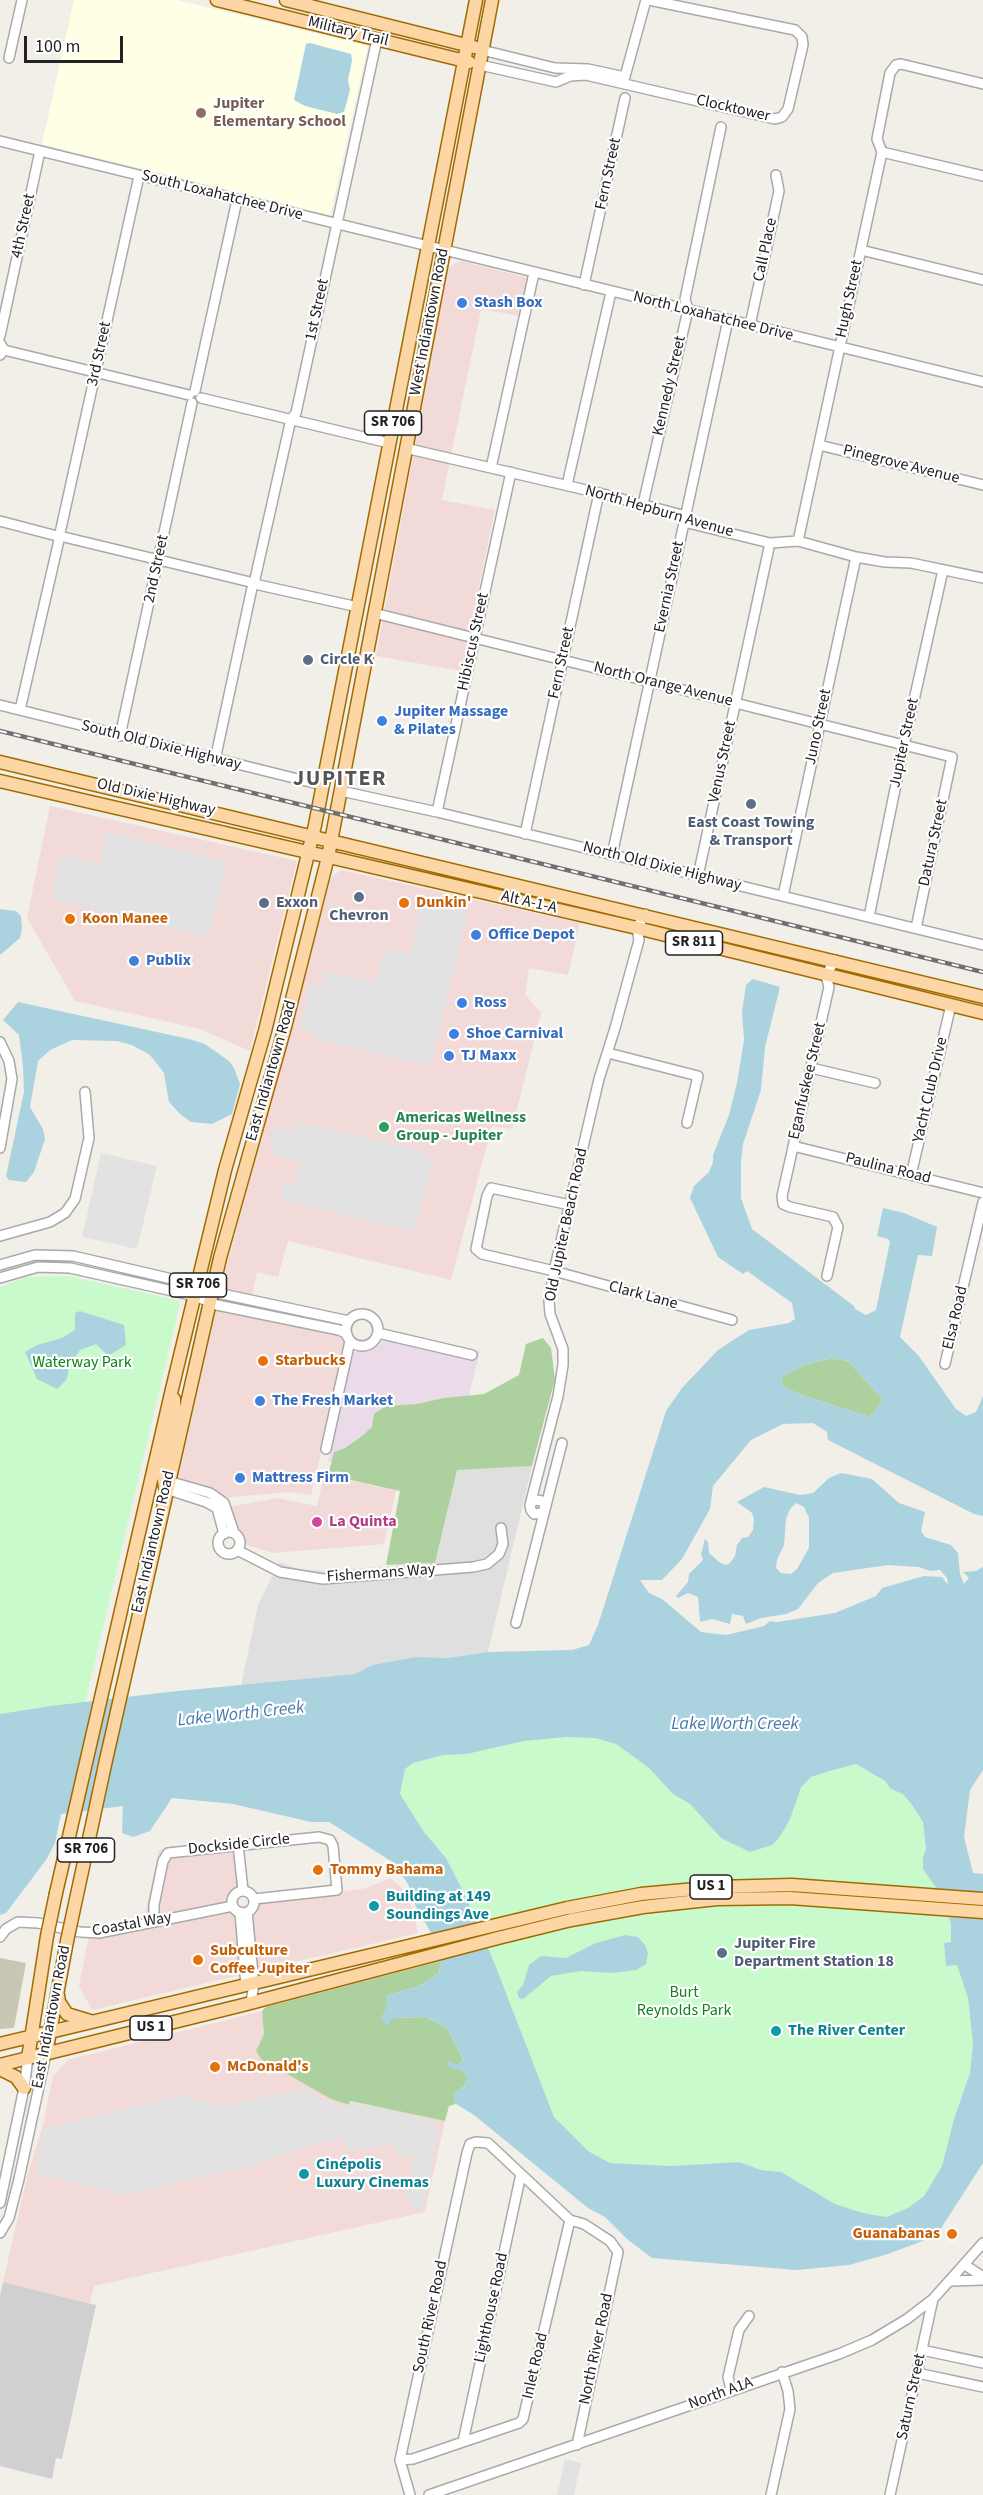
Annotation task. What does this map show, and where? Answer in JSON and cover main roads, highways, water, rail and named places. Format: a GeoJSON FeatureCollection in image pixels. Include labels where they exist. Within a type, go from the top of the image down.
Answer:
{"type":"FeatureCollection","features":[{"type":"Feature","properties":{"kind":"main road","name":"Military Trail"},"geometry":{"type":"LineString","coordinates":[[217,0],[480,65]]}},
{"type":"Feature","properties":{"kind":"main road","name":"Military Trail"},"geometry":{"type":"LineString","coordinates":[[286,0],[467,44],[482,50]]}},
{"type":"Feature","properties":{"kind":"main road","name":"West Indiantown Road"},"geometry":{"type":"LineString","coordinates":[[308,853],[476,0]]}},
{"type":"Feature","properties":{"kind":"main road","name":"West Indiantown Road"},"geometry":{"type":"LineString","coordinates":[[328,857],[492,0]]}},
{"type":"Feature","properties":{"kind":"main road"},"geometry":{"type":"LineString","coordinates":[[374,613],[366,593],[381,504],[380,490]]}},
{"type":"Feature","properties":{"kind":"main road"},"geometry":{"type":"LineString","coordinates":[[356,709],[353,698],[354,684],[364,624],[358,608]]}},
{"type":"Feature","properties":{"kind":"main road","name":"Old Dixie Highway"},"geometry":{"type":"LineString","coordinates":[[0,762],[312,835]]}},
{"type":"Feature","properties":{"kind":"main road"},"geometry":{"type":"LineString","coordinates":[[49,773],[64,786],[70,797]]}},
{"type":"Feature","properties":{"kind":"main road","name":"SR 811"},"geometry":{"type":"LineString","coordinates":[[0,781],[70,797]]}},
{"type":"Feature","properties":{"kind":"main road","name":"Alt A-1-A"},"geometry":{"type":"LineString","coordinates":[[70,797],[637,928],[983,1013]]}},
{"type":"Feature","properties":{"kind":"main road","name":"Alt A-1-A"},"geometry":{"type":"LineString","coordinates":[[312,835],[983,997]]}},
{"type":"Feature","properties":{"kind":"main road","name":"East Indiantown Road"},"geometry":{"type":"LineString","coordinates":[[28,2058],[47,1936],[136,1540],[225,1170],[265,1031],[308,853]]}},
{"type":"Feature","properties":{"kind":"main road","name":"East Indiantown Road"},"geometry":{"type":"LineString","coordinates":[[46,2054],[67,1941],[167,1485],[236,1198],[283,1036],[328,857]]}},
{"type":"Feature","properties":{"kind":"main road"},"geometry":{"type":"LineString","coordinates":[[472,890],[496,886],[538,896],[554,892]]}},
{"type":"Feature","properties":{"kind":"main road"},"geometry":{"type":"LineString","coordinates":[[265,1031],[283,1036]]}},
{"type":"Feature","properties":{"kind":"main road"},"geometry":{"type":"LineString","coordinates":[[167,1485],[162,1477],[162,1469],[174,1418],[172,1389]]}},
{"type":"Feature","properties":{"kind":"main road","name":"US 1"},"geometry":{"type":"LineString","coordinates":[[0,2067],[251,2002],[603,1900],[717,1887],[792,1885],[983,1899]]}},
{"type":"Feature","properties":{"kind":"main road","name":"US 1"},"geometry":{"type":"LineString","coordinates":[[495,1932],[615,1911],[717,1899],[800,1898],[983,1912]]}},
{"type":"Feature","properties":{"kind":"main road","name":"US 1"},"geometry":{"type":"LineString","coordinates":[[0,2044],[250,1985],[429,1949]]}},
{"type":"Feature","properties":{"kind":"main road"},"geometry":{"type":"LineString","coordinates":[[57,1994],[67,2014],[94,2022]]}},
{"type":"Feature","properties":{"kind":"main road"},"geometry":{"type":"LineString","coordinates":[[0,2067],[16,2077],[24,2088]]}},
{"type":"Feature","properties":{"kind":"water"},"geometry":{"type":"Polygon","coordinates":[[[310,43],[351,54],[348,80],[350,90],[344,112],[337,114],[305,106],[294,100],[306,44],[310,43]]]}},
{"type":"Feature","properties":{"kind":"water"},"geometry":{"type":"Polygon","coordinates":[[[0,909],[16,911],[21,916],[22,928],[20,938],[0,955],[0,909]]]}},
{"type":"Feature","properties":{"kind":"water","name":"Lake Worth Creek"},"geometry":{"type":"Polygon","coordinates":[[[753,979],[780,987],[765,1047],[761,1090],[743,1144],[741,1161],[741,1198],[752,1229],[855,1309],[866,1315],[876,1310],[890,1242],[888,1239],[877,1236],[883,1208],[904,1213],[937,1227],[932,1256],[918,1255],[900,1337],[918,1355],[956,1409],[966,1416],[976,1412],[983,1396],[983,1516],[974,1514],[828,1440],[827,1432],[813,1423],[783,1424],[751,1440],[713,1486],[710,1509],[682,1559],[662,1580],[640,1580],[649,1593],[662,1599],[701,1632],[726,1635],[764,1626],[770,1621],[777,1622],[835,1613],[876,1596],[882,1588],[924,1576],[942,1577],[948,1585],[947,1578],[940,1570],[930,1571],[919,1567],[888,1565],[833,1573],[818,1583],[798,1609],[746,1624],[743,1616],[732,1614],[730,1624],[712,1619],[700,1622],[698,1597],[688,1593],[678,1598],[676,1596],[688,1582],[689,1574],[703,1560],[701,1554],[705,1539],[708,1542],[709,1553],[726,1565],[735,1556],[737,1545],[742,1538],[748,1537],[753,1530],[752,1513],[737,1502],[764,1487],[800,1495],[813,1493],[829,1478],[841,1473],[872,1479],[899,1503],[925,1512],[921,1531],[925,1537],[951,1545],[958,1553],[960,1574],[964,1584],[969,1578],[963,1572],[976,1571],[983,1567],[983,1770],[970,1790],[964,1837],[973,1873],[983,1874],[983,2163],[936,2236],[888,2254],[849,2265],[796,2270],[652,2258],[627,2239],[605,2217],[588,2208],[474,2115],[456,2104],[453,2094],[464,2086],[468,2077],[462,2071],[447,2066],[447,2061],[458,2065],[463,2060],[447,2028],[426,2017],[393,2018],[387,2026],[381,2017],[387,2007],[386,1996],[419,1986],[439,1973],[441,1960],[434,1938],[416,1907],[408,1884],[394,1863],[329,1822],[311,1822],[233,1804],[172,1798],[150,1831],[133,1837],[122,1833],[123,1806],[61,1814],[55,1843],[46,1860],[6,1913],[0,1915],[0,1714],[168,1692],[355,1674],[372,1665],[416,1657],[447,1658],[488,1652],[572,1650],[589,1645],[598,1625],[666,1411],[682,1388],[718,1350],[749,1330],[789,1323],[795,1319],[792,1303],[747,1271],[743,1274],[718,1257],[690,1198],[694,1186],[709,1172],[713,1155],[729,1115],[744,1040],[742,1011],[746,985],[753,979]],[[832,1358],[807,1364],[786,1374],[781,1380],[782,1386],[801,1395],[870,1417],[883,1400],[848,1361],[832,1358]],[[796,1503],[790,1509],[786,1519],[784,1545],[776,1568],[781,1573],[791,1574],[797,1569],[809,1548],[809,1518],[804,1507],[796,1503]],[[567,1737],[524,1741],[467,1754],[443,1755],[413,1763],[405,1769],[400,1794],[424,1832],[446,1858],[464,1893],[494,1962],[554,2117],[588,2151],[610,2163],[671,2166],[739,2162],[761,2170],[781,2172],[835,2204],[863,2213],[886,2217],[908,2208],[924,2196],[942,2166],[954,2119],[970,2073],[973,2044],[968,1998],[957,1965],[946,1966],[944,1943],[951,1942],[951,1924],[940,1893],[923,1869],[926,1849],[923,1822],[903,1794],[891,1789],[885,1781],[856,1764],[811,1777],[801,1788],[790,1819],[779,1838],[772,1845],[750,1852],[721,1838],[690,1804],[673,1794],[649,1768],[616,1744],[595,1738],[567,1737]]]}},
{"type":"Feature","properties":{"kind":"water"},"geometry":{"type":"Polygon","coordinates":[[[18,1002],[205,1044],[229,1061],[234,1068],[240,1084],[232,1114],[212,1124],[191,1122],[169,1102],[164,1073],[150,1055],[132,1045],[117,1041],[72,1040],[50,1050],[38,1061],[30,1107],[43,1129],[45,1139],[34,1172],[26,1182],[9,1180],[6,1176],[24,1092],[19,1035],[3,1020],[18,1002]]]}},
{"type":"Feature","properties":{"kind":"water"},"geometry":{"type":"Polygon","coordinates":[[[80,1311],[124,1325],[126,1345],[108,1356],[96,1344],[80,1350],[70,1364],[67,1379],[57,1389],[37,1379],[25,1352],[37,1345],[62,1338],[75,1330],[75,1313],[80,1311]]]}},
{"type":"Feature","properties":{"kind":"water"},"geometry":{"type":"Polygon","coordinates":[[[625,1935],[638,1937],[645,1945],[648,1953],[646,1964],[636,1970],[612,1973],[581,1971],[551,1976],[523,1999],[519,1998],[517,1992],[523,1985],[529,1965],[541,1956],[566,1958],[596,1943],[625,1935]]]}},
{"type":"Feature","properties":{"kind":"railway"},"geometry":{"type":"LineString","coordinates":[[0,731],[983,972]]}},
{"type":"Feature","properties":{"kind":"place","name":"Jupiter Elementary School"},"geometry":{"type":"Point","coordinates":[201,113]}},
{"type":"Feature","properties":{"kind":"place","name":"Stash Box"},"geometry":{"type":"Point","coordinates":[462,303]}},
{"type":"Feature","properties":{"kind":"place","name":"Circle K"},"geometry":{"type":"Point","coordinates":[308,660]}},
{"type":"Feature","properties":{"kind":"place","name":"Jupiter Massage & Pilates"},"geometry":{"type":"Point","coordinates":[382,721]}},
{"type":"Feature","properties":{"kind":"place","name":"East Coast Towing & Transport"},"geometry":{"type":"Point","coordinates":[751,804]}},
{"type":"Feature","properties":{"kind":"place","name":"Chevron"},"geometry":{"type":"Point","coordinates":[359,897]}},
{"type":"Feature","properties":{"kind":"place","name":"Exxon"},"geometry":{"type":"Point","coordinates":[264,903]}},
{"type":"Feature","properties":{"kind":"place","name":"Dunkin'"},"geometry":{"type":"Point","coordinates":[404,903]}},
{"type":"Feature","properties":{"kind":"place","name":"Koon Manee"},"geometry":{"type":"Point","coordinates":[70,919]}},
{"type":"Feature","properties":{"kind":"place","name":"Office Depot"},"geometry":{"type":"Point","coordinates":[476,935]}},
{"type":"Feature","properties":{"kind":"place","name":"Publix"},"geometry":{"type":"Point","coordinates":[134,961]}},
{"type":"Feature","properties":{"kind":"place","name":"Ross"},"geometry":{"type":"Point","coordinates":[462,1003]}},
{"type":"Feature","properties":{"kind":"place","name":"Shoe Carnival"},"geometry":{"type":"Point","coordinates":[454,1034]}},
{"type":"Feature","properties":{"kind":"place","name":"TJ Maxx"},"geometry":{"type":"Point","coordinates":[449,1056]}},
{"type":"Feature","properties":{"kind":"place","name":"Americas Wellness Group - Jupiter"},"geometry":{"type":"Point","coordinates":[384,1127]}},
{"type":"Feature","properties":{"kind":"place","name":"Starbucks"},"geometry":{"type":"Point","coordinates":[263,1361]}},
{"type":"Feature","properties":{"kind":"place","name":"The Fresh Market"},"geometry":{"type":"Point","coordinates":[260,1401]}},
{"type":"Feature","properties":{"kind":"place","name":"Mattress Firm"},"geometry":{"type":"Point","coordinates":[240,1478]}},
{"type":"Feature","properties":{"kind":"place","name":"La Quinta"},"geometry":{"type":"Point","coordinates":[317,1522]}},
{"type":"Feature","properties":{"kind":"place","name":"Tommy Bahama"},"geometry":{"type":"Point","coordinates":[318,1870]}},
{"type":"Feature","properties":{"kind":"place","name":"Building at 149 Soundings Ave"},"geometry":{"type":"Point","coordinates":[374,1906]}},
{"type":"Feature","properties":{"kind":"place","name":"Jupiter Fire Department Station 18"},"geometry":{"type":"Point","coordinates":[722,1953]}},
{"type":"Feature","properties":{"kind":"place","name":"Subculture Coffee Jupiter"},"geometry":{"type":"Point","coordinates":[198,1960]}},
{"type":"Feature","properties":{"kind":"place","name":"The River Center"},"geometry":{"type":"Point","coordinates":[776,2031]}},
{"type":"Feature","properties":{"kind":"place","name":"McDonald's"},"geometry":{"type":"Point","coordinates":[215,2067]}},
{"type":"Feature","properties":{"kind":"place","name":"Cinépolis Luxury Cinemas"},"geometry":{"type":"Point","coordinates":[304,2174]}},
{"type":"Feature","properties":{"kind":"place","name":"Guanabanas"},"geometry":{"type":"Point","coordinates":[952,2234]}},
{"type":"Feature","properties":{"kind":"district","name":"JUPITER"},"geometry":{"type":"Point","coordinates":[340,780]}},
{"type":"Feature","properties":{"kind":"park label","name":"Waterway Park"},"geometry":{"type":"Point","coordinates":[82,1363]}},
{"type":"Feature","properties":{"kind":"park label","name":"Burt Reynolds Park"},"geometry":{"type":"Point","coordinates":[684,2002]}}]}
